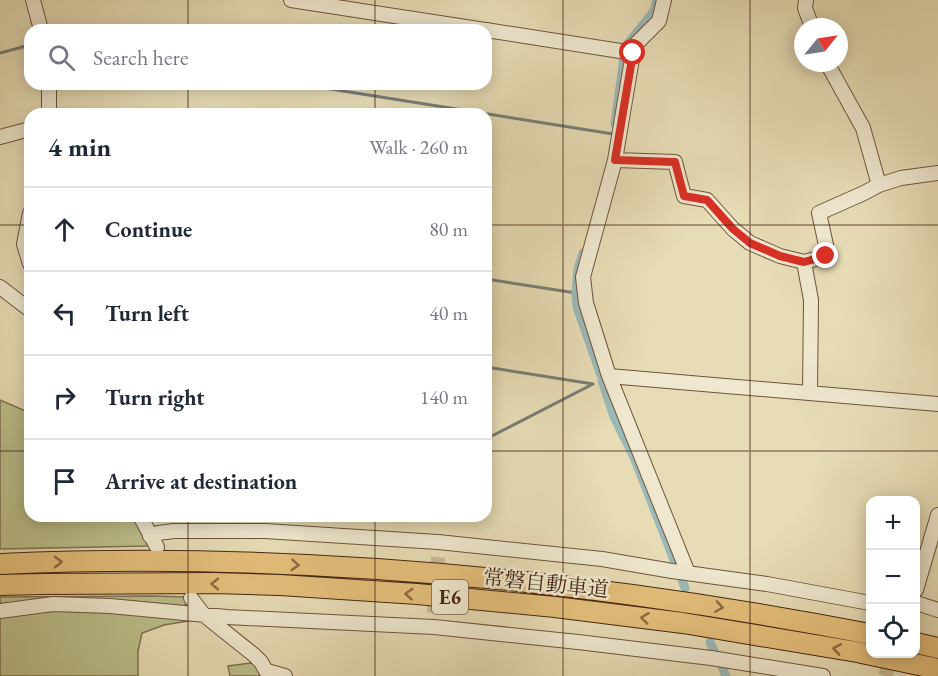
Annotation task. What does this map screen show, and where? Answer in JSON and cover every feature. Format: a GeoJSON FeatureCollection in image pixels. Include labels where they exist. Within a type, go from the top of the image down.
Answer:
{"type":"FeatureCollection","features":[{"type":"Feature","properties":{"kind":"highway","name":"常磐自動車道"},"geometry":{"type":"LineString","coordinates":[[0,564],[212,562],[418,573],[682,601],[866,633]]}},
{"type":"Feature","properties":{"kind":"highway","name":"常磐自動車道"},"geometry":{"type":"LineString","coordinates":[[0,585],[213,583],[417,594],[682,622],[857,652],[938,669]]}},
{"type":"Feature","properties":{"kind":"highway"},"geometry":{"type":"LineString","coordinates":[[920,644],[938,648]]}},
{"type":"Feature","properties":{"kind":"street"},"geometry":{"type":"LineString","coordinates":[[33,0],[39,24]]}},
{"type":"Feature","properties":{"kind":"street"},"geometry":{"type":"LineString","coordinates":[[291,0],[446,24]]}},
{"type":"Feature","properties":{"kind":"street"},"geometry":{"type":"LineString","coordinates":[[664,0],[659,21],[636,44],[633,53],[615,160],[583,277],[586,303],[609,376],[688,573]]}},
{"type":"Feature","properties":{"kind":"street"},"geometry":{"type":"LineString","coordinates":[[806,0],[805,8],[809,18]]}},
{"type":"Feature","properties":{"kind":"street"},"geometry":{"type":"LineString","coordinates":[[492,31],[633,53]]}},
{"type":"Feature","properties":{"kind":"street"},"geometry":{"type":"LineString","coordinates":[[832,72],[863,128],[879,185]]}},
{"type":"Feature","properties":{"kind":"street"},"geometry":{"type":"LineString","coordinates":[[49,90],[49,108]]}},
{"type":"Feature","properties":{"kind":"street"},"geometry":{"type":"LineString","coordinates":[[0,137],[24,131]]}},
{"type":"Feature","properties":{"kind":"street"},"geometry":{"type":"LineString","coordinates":[[615,160],[675,162],[684,196],[707,200],[733,229],[750,243],[780,256],[804,262],[826,256],[819,213],[879,185],[901,178],[938,173]]}},
{"type":"Feature","properties":{"kind":"street"},"geometry":{"type":"LineString","coordinates":[[804,262],[810,300],[810,393]]}},
{"type":"Feature","properties":{"kind":"street"},"geometry":{"type":"LineString","coordinates":[[0,287],[24,305]]}},
{"type":"Feature","properties":{"kind":"street"},"geometry":{"type":"LineString","coordinates":[[609,376],[938,404]]}},
{"type":"Feature","properties":{"kind":"street"},"geometry":{"type":"LineString","coordinates":[[920,574],[938,515]]}},
{"type":"Feature","properties":{"kind":"street"},"geometry":{"type":"LineString","coordinates":[[143,522],[153,542],[158,533],[174,531],[265,531],[438,543],[602,559],[778,586],[866,602]]}},
{"type":"Feature","properties":{"kind":"street"},"geometry":{"type":"LineString","coordinates":[[438,543],[438,557]]}},
{"type":"Feature","properties":{"kind":"street"},"geometry":{"type":"LineString","coordinates":[[191,598],[204,615],[254,655],[268,674],[285,676]]}},
{"type":"Feature","properties":{"kind":"street"},"geometry":{"type":"LineString","coordinates":[[0,611],[53,604],[110,606],[204,615],[434,620],[578,642],[711,658],[823,676]]}},
{"type":"Feature","properties":{"kind":"street"},"geometry":{"type":"LineString","coordinates":[[918,604],[938,610]]}},
{"type":"Feature","properties":{"kind":"green space"},"geometry":{"type":"Polygon","coordinates":[[[0,400],[24,410],[24,522],[136,522],[148,546],[0,549],[0,400]]]}},
{"type":"Feature","properties":{"kind":"green space"},"geometry":{"type":"Polygon","coordinates":[[[0,597],[187,597],[188,601],[183,607],[0,606],[0,597]]]}},
{"type":"Feature","properties":{"kind":"green space"},"geometry":{"type":"Polygon","coordinates":[[[54,610],[144,613],[194,620],[164,625],[142,633],[138,651],[138,676],[0,676],[0,617],[54,610]]]}},
{"type":"Feature","properties":{"kind":"green space"},"geometry":{"type":"Polygon","coordinates":[[[255,664],[263,676],[230,676],[228,666],[255,664]]]}},
{"type":"Feature","properties":{"kind":"waterway"},"geometry":{"type":"LineString","coordinates":[[626,46],[654,11],[657,0]]}},
{"type":"Feature","properties":{"kind":"waterway"},"geometry":{"type":"LineString","coordinates":[[0,53],[24,47]]}},
{"type":"Feature","properties":{"kind":"waterway"},"geometry":{"type":"LineString","coordinates":[[615,124],[624,58]]}},
{"type":"Feature","properties":{"kind":"waterway"},"geometry":{"type":"LineString","coordinates":[[337,90],[450,108]]}},
{"type":"Feature","properties":{"kind":"waterway"},"geometry":{"type":"LineString","coordinates":[[492,115],[613,134]]}},
{"type":"Feature","properties":{"kind":"waterway"},"geometry":{"type":"LineString","coordinates":[[583,253],[578,269],[577,307],[601,375]]}},
{"type":"Feature","properties":{"kind":"waterway"},"geometry":{"type":"LineString","coordinates":[[492,280],[576,293]]}},
{"type":"Feature","properties":{"kind":"waterway"},"geometry":{"type":"LineString","coordinates":[[492,368],[593,384]]}},
{"type":"Feature","properties":{"kind":"waterway"},"geometry":{"type":"LineString","coordinates":[[602,380],[614,417],[634,457],[676,565]]}},
{"type":"Feature","properties":{"kind":"waterway"},"geometry":{"type":"LineString","coordinates":[[492,436],[593,384]]}},
{"type":"Feature","properties":{"kind":"waterway"},"geometry":{"type":"LineString","coordinates":[[681,577],[685,588]]}},
{"type":"Feature","properties":{"kind":"waterway"},"geometry":{"type":"LineString","coordinates":[[710,642],[716,655]]}},
{"type":"Feature","properties":{"kind":"waterway"},"geometry":{"type":"LineString","coordinates":[[721,664],[726,676]]}},
{"type":"Feature","properties":{"kind":"tunnel"},"geometry":{"type":"LineString","coordinates":[[434,613],[438,557]]}},
{"type":"Feature","properties":{"kind":"tunnel"},"geometry":{"type":"LineString","coordinates":[[885,676],[892,658]]}},
{"type":"Feature","properties":{"kind":"route"},"geometry":{"type":"LineString","coordinates":[[633,53],[615,160],[675,162],[684,196],[707,200],[733,229],[750,243],[780,256],[804,262],[826,256]]}}]}
